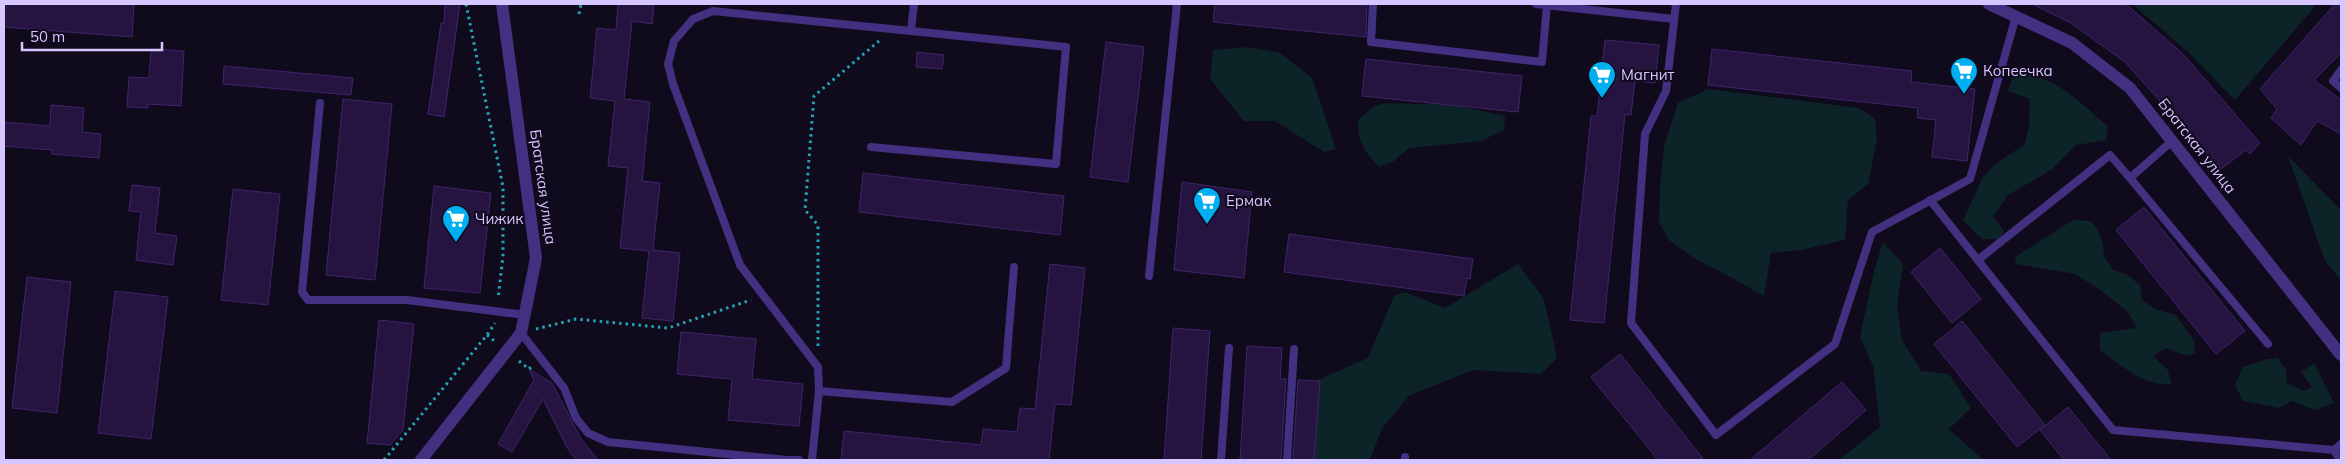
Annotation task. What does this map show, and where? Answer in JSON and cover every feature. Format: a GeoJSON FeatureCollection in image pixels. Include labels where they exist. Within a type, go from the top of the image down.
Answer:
{"type":"FeatureCollection","features":[{"type":"Feature","properties":{"kind":"street","name":"Братская улица"},"geometry":{"type":"LineString","coordinates":[[421,460],[521,333],[536,258],[502,4]]}},
{"type":"Feature","properties":{"kind":"street","name":"Братская улица"},"geometry":{"type":"LineString","coordinates":[[1990,4],[2072,42],[2130,88],[2341,354]]}},
{"type":"Feature","properties":{"kind":"lane"},"geometry":{"type":"LineString","coordinates":[[911,31],[914,4]]}},
{"type":"Feature","properties":{"kind":"lane"},"geometry":{"type":"LineString","coordinates":[[1149,276],[1177,4]]}},
{"type":"Feature","properties":{"kind":"lane"},"geometry":{"type":"LineString","coordinates":[[1373,4],[1371,42],[1542,62],[1547,5]]}},
{"type":"Feature","properties":{"kind":"lane"},"geometry":{"type":"LineString","coordinates":[[1536,4],[1674,19]]}},
{"type":"Feature","properties":{"kind":"lane"},"geometry":{"type":"LineString","coordinates":[[1676,4],[1666,91],[1645,134],[1630,323],[1716,435],[1835,344],[1872,232],[1970,179],[2016,16]]}},
{"type":"Feature","properties":{"kind":"lane"},"geometry":{"type":"LineString","coordinates":[[812,460],[819,391],[818,367],[740,265],[673,84],[668,64],[674,41],[694,19],[713,11],[1066,47],[1056,164],[871,147]]}},
{"type":"Feature","properties":{"kind":"lane"},"geometry":{"type":"LineString","coordinates":[[2341,70],[2333,81],[2341,88]]}},
{"type":"Feature","properties":{"kind":"lane"},"geometry":{"type":"LineString","coordinates":[[320,102],[302,292],[308,300],[407,300],[525,314]]}},
{"type":"Feature","properties":{"kind":"lane"},"geometry":{"type":"LineString","coordinates":[[2130,178],[2172,141]]}},
{"type":"Feature","properties":{"kind":"lane"},"geometry":{"type":"LineString","coordinates":[[1978,260],[2110,155],[2268,344]]}},
{"type":"Feature","properties":{"kind":"lane"},"geometry":{"type":"LineString","coordinates":[[1930,200],[2114,430],[2334,450],[2341,444]]}},
{"type":"Feature","properties":{"kind":"lane"},"geometry":{"type":"LineString","coordinates":[[819,391],[952,402],[975,388],[1006,368],[1014,267]]}},
{"type":"Feature","properties":{"kind":"lane"},"geometry":{"type":"LineString","coordinates":[[521,333],[564,388],[576,418],[588,433],[608,442],[799,460]]}},
{"type":"Feature","properties":{"kind":"lane"},"geometry":{"type":"LineString","coordinates":[[1221,460],[1229,348]]}},
{"type":"Feature","properties":{"kind":"lane"},"geometry":{"type":"LineString","coordinates":[[1286,460],[1294,349]]}},
{"type":"Feature","properties":{"kind":"lane"},"geometry":{"type":"LineString","coordinates":[[2334,450],[2340,460]]}},
{"type":"Feature","properties":{"kind":"path"},"geometry":{"type":"LineString","coordinates":[[384,460],[494,326],[497,311],[503,256],[502,187],[466,4]]}},
{"type":"Feature","properties":{"kind":"path"},"geometry":{"type":"LineString","coordinates":[[579,14],[581,4]]}},
{"type":"Feature","properties":{"kind":"path"},"geometry":{"type":"LineString","coordinates":[[818,367],[818,225],[805,210],[814,96],[893,29]]}},
{"type":"Feature","properties":{"kind":"path"},"geometry":{"type":"LineString","coordinates":[[521,333],[576,319],[668,328],[763,296]]}},
{"type":"Feature","properties":{"kind":"green space"},"geometry":{"type":"Polygon","coordinates":[[[2132,4],[2317,4],[2235,100],[2187,51],[2132,4]]]}},
{"type":"Feature","properties":{"kind":"green space"},"geometry":{"type":"Polygon","coordinates":[[[1248,47],[1280,53],[1312,78],[1336,149],[1324,152],[1275,121],[1244,121],[1210,79],[1213,50],[1248,47]]]}},
{"type":"Feature","properties":{"kind":"green space"},"geometry":{"type":"Polygon","coordinates":[[[2015,70],[2044,79],[2066,91],[2108,127],[2106,140],[2076,145],[2051,170],[2008,195],[1993,217],[2004,231],[1999,239],[1982,239],[1963,220],[1983,177],[1997,163],[2025,144],[2029,125],[2030,99],[2008,91],[2015,70]]]}},
{"type":"Feature","properties":{"kind":"green space"},"geometry":{"type":"Polygon","coordinates":[[[1708,89],[1858,108],[1875,118],[1877,139],[1868,184],[1848,200],[1845,240],[1800,250],[1771,253],[1764,296],[1697,260],[1670,241],[1659,223],[1664,146],[1678,103],[1708,89]]]}},
{"type":"Feature","properties":{"kind":"green space"},"geometry":{"type":"Polygon","coordinates":[[[1387,103],[1454,105],[1505,116],[1504,130],[1481,141],[1409,148],[1394,161],[1379,167],[1363,146],[1359,134],[1358,120],[1374,106],[1387,103]]]}},
{"type":"Feature","properties":{"kind":"green space"},"geometry":{"type":"Polygon","coordinates":[[[2288,156],[2341,210],[2341,280],[2325,261],[2288,156]]]}},
{"type":"Feature","properties":{"kind":"green space"},"geometry":{"type":"Polygon","coordinates":[[[2073,220],[2090,221],[2097,228],[2103,243],[2104,256],[2113,270],[2126,274],[2140,285],[2142,300],[2155,309],[2176,315],[2194,341],[2195,353],[2187,356],[2166,348],[2153,356],[2168,370],[2171,384],[2162,384],[2143,379],[2100,350],[2100,333],[2137,328],[2127,311],[2099,289],[2075,274],[2016,264],[2015,257],[2073,220]]]}},
{"type":"Feature","properties":{"kind":"green space"},"geometry":{"type":"Polygon","coordinates":[[[1883,242],[1903,264],[1897,306],[1902,340],[1921,371],[1949,374],[1971,408],[1949,429],[1983,460],[1839,460],[1880,427],[1873,366],[1860,337],[1874,271],[1883,242]]]}},
{"type":"Feature","properties":{"kind":"green space"},"geometry":{"type":"Polygon","coordinates":[[[1518,264],[1544,299],[1557,358],[1541,374],[1473,370],[1410,395],[1382,428],[1370,460],[1309,460],[1307,385],[1368,358],[1394,296],[1405,292],[1445,308],[1518,264]]]}},
{"type":"Feature","properties":{"kind":"green space"},"geometry":{"type":"Polygon","coordinates":[[[2278,358],[2286,370],[2287,383],[2304,391],[2312,387],[2301,372],[2314,363],[2334,403],[2315,410],[2292,401],[2279,408],[2243,401],[2235,385],[2243,367],[2267,359],[2278,358]]]}},
{"type":"Feature","properties":{"kind":"building"},"geometry":{"type":"Polygon","coordinates":[[[4,4],[134,4],[132,37],[4,27],[4,4]]]}},
{"type":"Feature","properties":{"kind":"building"},"geometry":{"type":"Polygon","coordinates":[[[445,4],[460,4],[444,117],[428,114],[441,23],[444,23],[445,4]]]}},
{"type":"Feature","properties":{"kind":"building"},"geometry":{"type":"Polygon","coordinates":[[[618,4],[654,4],[652,24],[632,21],[624,99],[650,102],[642,181],[660,183],[653,250],[680,253],[673,321],[642,318],[649,251],[620,248],[628,168],[608,166],[615,101],[590,98],[597,28],[616,30],[618,4]]]}},
{"type":"Feature","properties":{"kind":"building"},"geometry":{"type":"Polygon","coordinates":[[[1215,4],[1367,4],[1366,37],[1213,22],[1215,4]]]}},
{"type":"Feature","properties":{"kind":"building"},"geometry":{"type":"Polygon","coordinates":[[[2032,4],[2126,4],[2184,55],[2260,143],[2250,154],[2246,150],[2221,169],[2125,62],[2071,23],[2032,4]]]}},
{"type":"Feature","properties":{"kind":"building"},"geometry":{"type":"Polygon","coordinates":[[[2335,4],[2341,4],[2341,53],[2314,80],[2341,100],[2341,134],[2317,121],[2301,145],[2271,118],[2277,109],[2260,89],[2335,4]]]}},
{"type":"Feature","properties":{"kind":"building"},"geometry":{"type":"Polygon","coordinates":[[[1605,40],[1659,45],[1655,83],[1635,81],[1631,115],[1625,114],[1604,323],[1570,320],[1591,116],[1597,116],[1605,40]]]}},
{"type":"Feature","properties":{"kind":"building"},"geometry":{"type":"Polygon","coordinates":[[[1106,42],[1144,47],[1128,182],[1090,177],[1106,42]]]}},
{"type":"Feature","properties":{"kind":"building"},"geometry":{"type":"Polygon","coordinates":[[[151,49],[184,51],[181,106],[148,104],[148,108],[127,107],[129,77],[149,78],[151,49]]]}},
{"type":"Feature","properties":{"kind":"building"},"geometry":{"type":"Polygon","coordinates":[[[1712,49],[1912,71],[1911,82],[1975,89],[1967,161],[1932,157],[1936,120],[1917,118],[1918,108],[1708,85],[1712,49]]]}},
{"type":"Feature","properties":{"kind":"building"},"geometry":{"type":"Polygon","coordinates":[[[917,52],[944,55],[942,69],[916,67],[917,52]]]}},
{"type":"Feature","properties":{"kind":"building"},"geometry":{"type":"Polygon","coordinates":[[[1366,59],[1522,76],[1518,112],[1362,96],[1366,59]]]}},
{"type":"Feature","properties":{"kind":"building"},"geometry":{"type":"Polygon","coordinates":[[[224,66],[353,78],[351,95],[223,84],[224,66]]]}},
{"type":"Feature","properties":{"kind":"building"},"geometry":{"type":"Polygon","coordinates":[[[343,99],[392,104],[375,280],[326,275],[343,99]]]}},
{"type":"Feature","properties":{"kind":"building"},"geometry":{"type":"Polygon","coordinates":[[[51,105],[84,108],[82,132],[101,134],[99,158],[52,154],[52,150],[4,146],[4,122],[50,126],[51,105]]]}},
{"type":"Feature","properties":{"kind":"building"},"geometry":{"type":"Polygon","coordinates":[[[863,173],[1064,196],[1060,235],[859,212],[863,173]]]}},
{"type":"Feature","properties":{"kind":"building"},"geometry":{"type":"Polygon","coordinates":[[[1182,182],[1252,192],[1244,278],[1174,270],[1182,182]]]}},
{"type":"Feature","properties":{"kind":"building"},"geometry":{"type":"Polygon","coordinates":[[[132,185],[160,188],[155,233],[177,236],[173,265],[136,260],[141,212],[129,211],[132,185]]]}},
{"type":"Feature","properties":{"kind":"building"},"geometry":{"type":"Polygon","coordinates":[[[434,186],[491,193],[480,293],[424,288],[434,186]]]}},
{"type":"Feature","properties":{"kind":"building"},"geometry":{"type":"Polygon","coordinates":[[[233,189],[280,194],[268,305],[221,300],[233,189]]]}},
{"type":"Feature","properties":{"kind":"building"},"geometry":{"type":"Polygon","coordinates":[[[2144,207],[2245,331],[2216,354],[2116,230],[2144,207]]]}},
{"type":"Feature","properties":{"kind":"building"},"geometry":{"type":"Polygon","coordinates":[[[1289,234],[1473,259],[1470,279],[1467,278],[1464,296],[1284,272],[1289,234]]]}},
{"type":"Feature","properties":{"kind":"building"},"geometry":{"type":"Polygon","coordinates":[[[1940,248],[1981,299],[1952,323],[1911,272],[1940,248]]]}},
{"type":"Feature","properties":{"kind":"building"},"geometry":{"type":"Polygon","coordinates":[[[1050,264],[1085,268],[1071,405],[1055,404],[1049,460],[841,460],[844,431],[981,445],[983,429],[1017,432],[1020,408],[1035,409],[1050,264]]]}},
{"type":"Feature","properties":{"kind":"building"},"geometry":{"type":"Polygon","coordinates":[[[27,277],[71,282],[57,413],[12,408],[27,277]]]}},
{"type":"Feature","properties":{"kind":"building"},"geometry":{"type":"Polygon","coordinates":[[[115,291],[168,297],[151,439],[98,433],[115,291]]]}},
{"type":"Feature","properties":{"kind":"building"},"geometry":{"type":"Polygon","coordinates":[[[379,320],[414,324],[403,430],[390,445],[367,443],[379,320]]]}},
{"type":"Feature","properties":{"kind":"building"},"geometry":{"type":"Polygon","coordinates":[[[1962,321],[2045,425],[2017,447],[1934,344],[1962,321]]]}},
{"type":"Feature","properties":{"kind":"building"},"geometry":{"type":"Polygon","coordinates":[[[1173,328],[1210,331],[1201,460],[1164,460],[1173,328]]]}},
{"type":"Feature","properties":{"kind":"building"},"geometry":{"type":"Polygon","coordinates":[[[681,332],[756,339],[752,379],[803,384],[799,426],[728,420],[732,379],[677,374],[681,332]]]}},
{"type":"Feature","properties":{"kind":"building"},"geometry":{"type":"Polygon","coordinates":[[[1247,346],[1282,348],[1280,379],[1286,379],[1281,460],[1240,460],[1247,346]]]}},
{"type":"Feature","properties":{"kind":"building"},"geometry":{"type":"Polygon","coordinates":[[[1620,354],[1704,460],[1658,460],[1591,377],[1620,354]]]}},
{"type":"Feature","properties":{"kind":"building"},"geometry":{"type":"Polygon","coordinates":[[[529,369],[552,383],[580,437],[598,460],[576,460],[568,449],[543,399],[512,452],[498,444],[534,380],[529,369]]]}},
{"type":"Feature","properties":{"kind":"building"},"geometry":{"type":"Polygon","coordinates":[[[1298,380],[1320,381],[1314,460],[1293,460],[1298,380]]]}},
{"type":"Feature","properties":{"kind":"building"},"geometry":{"type":"Polygon","coordinates":[[[1842,382],[1866,410],[1808,460],[1750,460],[1842,382]]]}},
{"type":"Feature","properties":{"kind":"building"},"geometry":{"type":"Polygon","coordinates":[[[2068,407],[2111,460],[2064,460],[2040,430],[2068,407]]]}},
{"type":"Feature","properties":{"kind":"place","name":"Копеечка"},"geometry":{"type":"Point","coordinates":[1964,95]}},
{"type":"Feature","properties":{"kind":"place","name":"Магнит"},"geometry":{"type":"Point","coordinates":[1602,99]}},
{"type":"Feature","properties":{"kind":"place","name":"Ермак"},"geometry":{"type":"Point","coordinates":[1207,225]}},
{"type":"Feature","properties":{"kind":"place","name":"Чижик"},"geometry":{"type":"Point","coordinates":[456,243]}}]}
